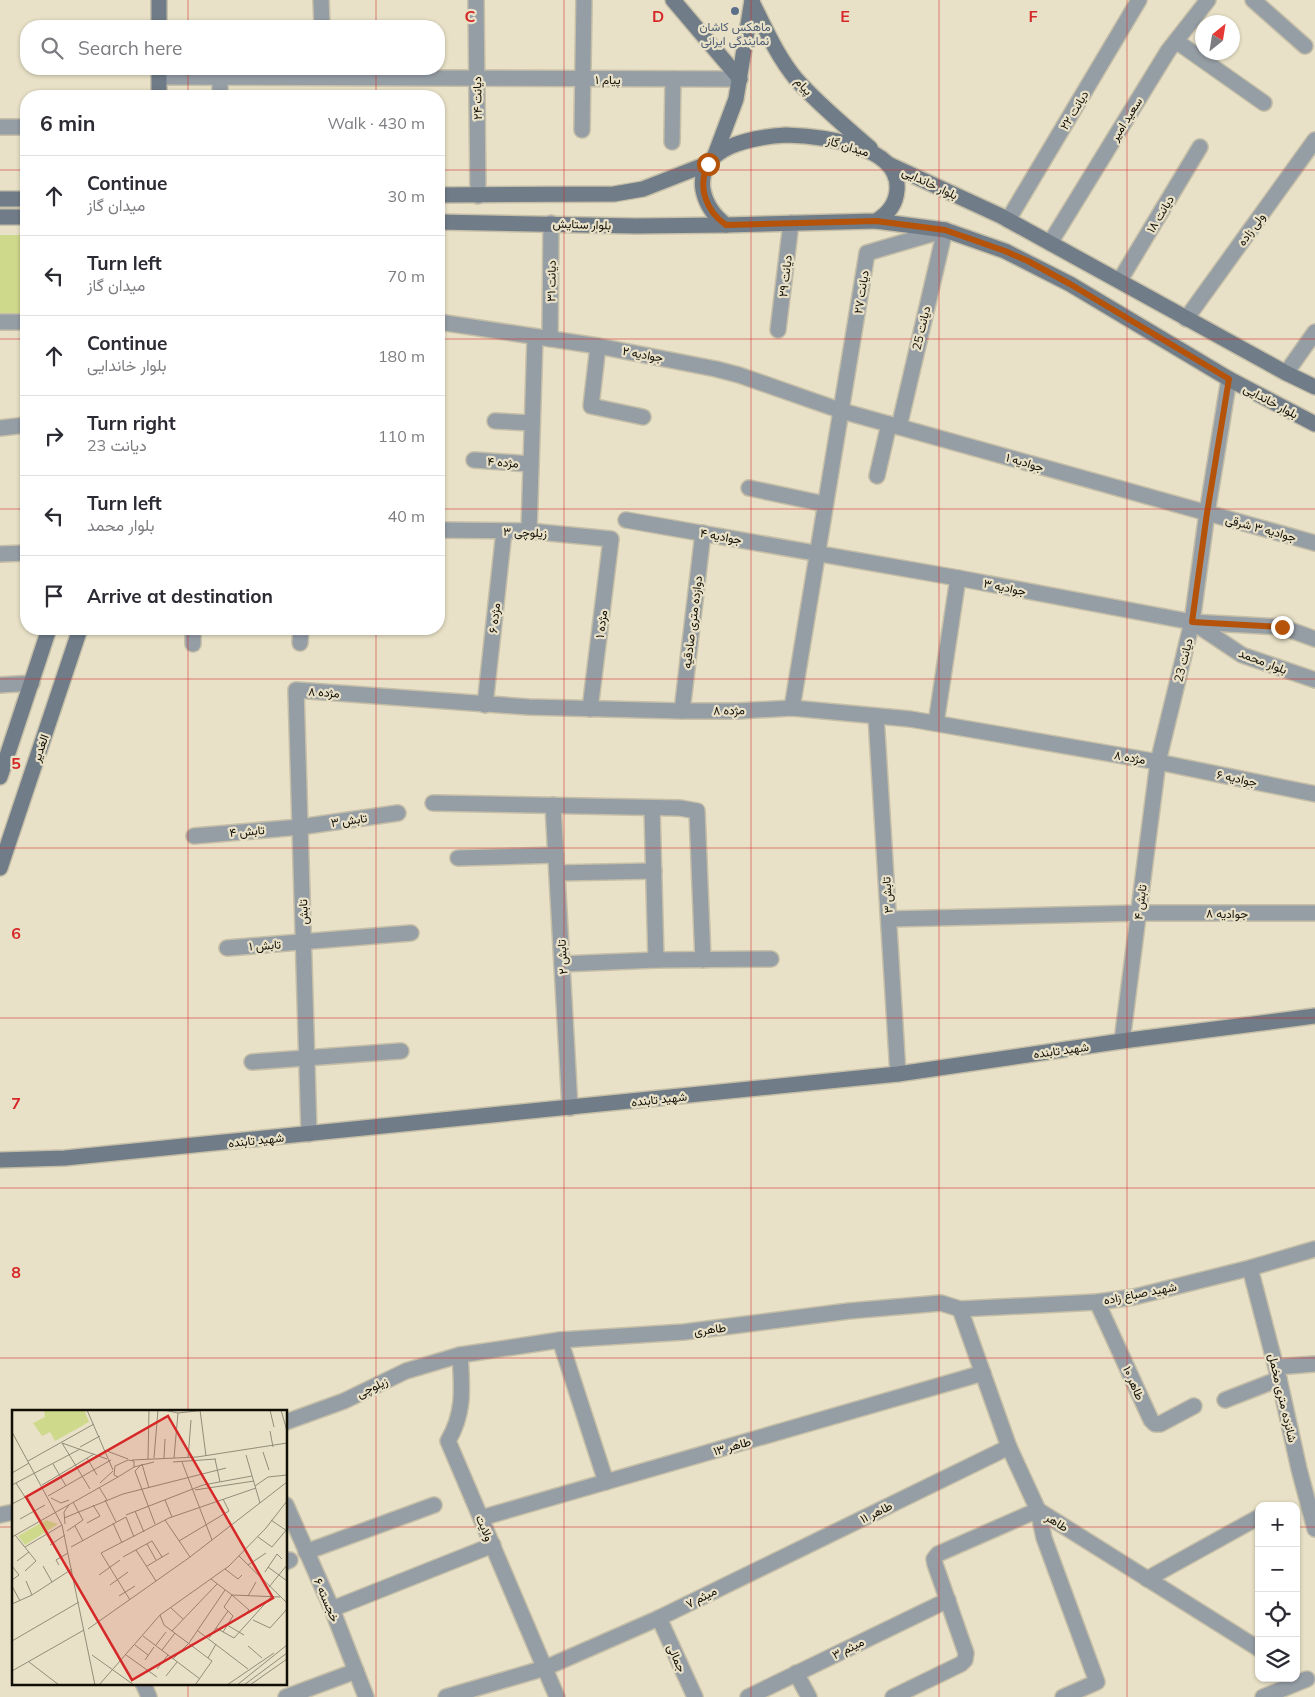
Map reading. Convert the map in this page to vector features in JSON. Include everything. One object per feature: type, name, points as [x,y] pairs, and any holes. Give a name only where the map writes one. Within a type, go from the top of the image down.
[{"type":"main road","points":[[159,0],[159,20]]},
{"type":"main road","points":[[673,0],[740,79]]},
{"type":"main road","points":[[752,1],[736,99],[712,159],[704,172],[702,184],[704,195],[712,212],[726,225],[876,221],[890,210],[896,195],[896,178],[883,160]]},
{"type":"main road","name":"پیام","points":[[752,1],[780,56],[795,78],[883,160]]},
{"type":"main road","name":"میدان گاز","points":[[712,159],[731,146],[751,139],[803,135],[840,141],[883,160]]},
{"type":"main road","points":[[445,195],[614,194],[642,189],[712,159]]},
{"type":"main road","name":"بلوار خاندایی","points":[[883,160],[1008,220],[1120,280],[1186,319],[1315,387]]},
{"type":"main road","points":[[0,199],[20,199]]},
{"type":"main road","points":[[0,217],[20,216]]},
{"type":"main road","name":"بلوار خاندایی","points":[[876,221],[945,230],[1028,261],[1229,379],[1315,424]]},
{"type":"main road","name":"بلوار ستایش","points":[[445,222],[636,226],[726,225]]},
{"type":"main road","points":[[0,777],[48,635]]},
{"type":"main road","name":"الغدیر","points":[[0,868],[78,635]]},
{"type":"main road","name":"شهید تابنده","points":[[0,1160],[65,1158],[898,1074],[1315,1016]]},
{"type":"street","points":[[321,0],[322,20]]},
{"type":"street","name":"دیانت ۲۴","points":[[476,0],[478,196]]},
{"type":"street","points":[[582,130],[584,0]]},
{"type":"street","name":"دیانت ۲۲","points":[[1008,220],[1139,0]]},
{"type":"street","name":"سعید امیر","points":[[1050,243],[1163,60],[1208,0]]},
{"type":"street","points":[[1253,0],[1305,46]]},
{"type":"street","points":[[1176,41],[1264,103]]},
{"type":"street","name":"پیام ۱","points":[[160,85],[220,77],[272,75]]},
{"type":"street","name":"پیام ۱","points":[[385,75],[477,78],[740,79]]},
{"type":"street","points":[[220,77],[220,90]]},
{"type":"street","points":[[672,142],[673,79]]},
{"type":"street","points":[[0,127],[20,127]]},
{"type":"street","name":"ولی زاده","points":[[1186,319],[1315,140]]},
{"type":"street","name":"دیانت ۱۸","points":[[1120,280],[1200,147]]},
{"type":"street","name":"دیانت ۳۱","points":[[550,339],[551,223]]},
{"type":"street","name":"دیانت ۲۹","points":[[778,330],[791,223]]},
{"type":"street","name":"دیانت ۲۷","points":[[842,411],[867,253],[945,230]]},
{"type":"street","name":"دیانت 25","points":[[877,476],[894,426],[945,230]]},
{"type":"street","points":[[0,322],[20,322]]},
{"type":"street","name":"جوادیه ۲","points":[[445,323],[598,346],[716,369],[842,411]]},
{"type":"street","points":[[1286,373],[1315,332]]},
{"type":"street","points":[[529,531],[534,337]]},
{"type":"street","points":[[598,346],[591,406],[643,417]]},
{"type":"street","name":"دیانت 23","points":[[1158,762],[1192,622],[1207,513],[1229,379]]},
{"type":"street","points":[[792,708],[816,553],[842,411]]},
{"type":"street","name":"جوادیه ۱","points":[[842,411],[1207,513]]},
{"type":"street","points":[[495,421],[532,424]]},
{"type":"street","points":[[0,428],[20,426]]},
{"type":"street","name":"مژده ۴","points":[[474,460],[531,464]]},
{"type":"street","points":[[749,488],[825,504]]},
{"type":"street","name":"جوادیه ۳ شرقی","points":[[1207,513],[1315,543]]},
{"type":"street","name":"جوادیه ۴","points":[[626,520],[816,553]]},
{"type":"street","name":"زیلوچی ۳","points":[[445,530],[529,531],[612,539]]},
{"type":"street","name":"مژده ۶","points":[[485,704],[504,531]]},
{"type":"street","name":"دوازده متری صادقیه","points":[[682,711],[703,533]]},
{"type":"street","name":"مژده ۱","points":[[590,709],[612,539]]},
{"type":"street","points":[[0,554],[20,553]]},
{"type":"street","name":"جوادیه ۳","points":[[816,553],[1192,622]]},
{"type":"street","points":[[936,723],[958,578]]},
{"type":"street","points":[[1192,622],[1282,627],[1315,639]]},
{"type":"street","name":"بلوار محمد","points":[[1192,622],[1242,655],[1315,680]]},
{"type":"street","points":[[192,644],[193,635]]},
{"type":"street","points":[[0,685],[32,683]]},
{"type":"street","name":"مژده ۸","points":[[296,690],[529,708],[682,711],[792,708],[936,723],[1158,762]]},
{"type":"street","name":"تابش","points":[[296,690],[309,1134]]},
{"type":"street","name":"تابش ۳","points":[[876,716],[898,1074]]},
{"type":"street","name":"جوادیه ۶","points":[[1158,762],[1315,794]]},
{"type":"street","name":"تابش ۴","points":[[1122,1042],[1158,762]]},
{"type":"street","points":[[433,803],[680,808],[697,811],[704,960]]},
{"type":"street","name":"تابش ۲","points":[[553,806],[570,1108]]},
{"type":"street","points":[[652,808],[656,960]]},
{"type":"street","name":"تابش ۳","points":[[300,827],[398,813]]},
{"type":"street","name":"تابش ۴","points":[[194,836],[300,827]]},
{"type":"street","points":[[458,858],[556,855]]},
{"type":"street","points":[[557,873],[654,871]]},
{"type":"street","name":"جوادیه ۸","points":[[889,919],[1139,913],[1315,913]]},
{"type":"street","points":[[304,942],[411,933]]},
{"type":"street","name":"تابش ۱","points":[[227,948],[304,942]]},
{"type":"street","points":[[562,964],[656,960],[771,959]]},
{"type":"street","points":[[252,1062],[402,1051]]},
{"type":"street","name":"شهید صباغ زاده","points":[[960,1308],[1098,1302],[1134,1296],[1315,1250]]},
{"type":"street","name":"شانزده متری مخمل","points":[[1250,1268],[1278,1373],[1299,1469],[1315,1529]]},
{"type":"street","name":"طاهر ۱۰","points":[[1098,1302],[1151,1420],[1155,1424],[1160,1424],[1194,1406]]},
{"type":"street","name":"طاهری","points":[[460,1355],[560,1340],[684,1332],[848,1311],[941,1303],[960,1308]]},
{"type":"street","name":"طاهر","points":[[960,1308],[1009,1447],[1038,1510],[1255,1646]]},
{"type":"street","points":[[560,1340],[606,1482]]},
{"type":"street","name":"زیلوچی","points":[[288,1421],[344,1401],[406,1371],[460,1355]]},
{"type":"street","name":"ولایت","points":[[460,1355],[462,1388],[460,1409],[456,1428],[448,1441],[557,1697]]},
{"type":"street","points":[[1225,1400],[1278,1373],[1315,1364]]},
{"type":"street","name":"طاهر ۱۳","points":[[481,1518],[983,1373]]},
{"type":"street","name":"طاهر ۱۱","points":[[743,1576],[1009,1447]]},
{"type":"street","points":[[306,1552],[434,1505]]},
{"type":"street","name":"خجسته ۶","points":[[288,1510],[332,1610],[366,1697]]},
{"type":"street","points":[[893,1697],[966,1660],[966,1653],[934,1564],[934,1559],[938,1554],[1038,1510],[1044,1538],[1097,1682],[1063,1697]]},
{"type":"street","points":[[1147,1579],[1255,1519]]},
{"type":"street","points":[[332,1610],[493,1546]]},
{"type":"street","name":"میثم ۷","points":[[659,1618],[743,1576]]},
{"type":"street","name":"میثم ۳","points":[[748,1697],[948,1600]]},
{"type":"street","points":[[446,1697],[546,1668],[659,1618]]},
{"type":"street","name":"جمالی","points":[[659,1618],[695,1697]]},
{"type":"street","points":[[286,1697],[356,1671]]},
{"type":"street","points":[[796,1673],[809,1697]]},
{"type":"street","points":[[1263,1697],[1306,1678]]},
{"type":"street","points":[[143,1684],[149,1697]]},
{"type":"green space","points":[[0,235],[20,235],[20,317],[0,318]]},
{"type":"place","name":"ماهکس کاشان نمایندگی ایرانی","points":[[735,11]]},
{"type":"route","points":[[708,164],[704,172],[702,184],[704,195],[712,212],[718,220],[726,225],[876,221],[945,230],[1028,261],[1229,379],[1207,513],[1192,622],[1282,627]]}]
